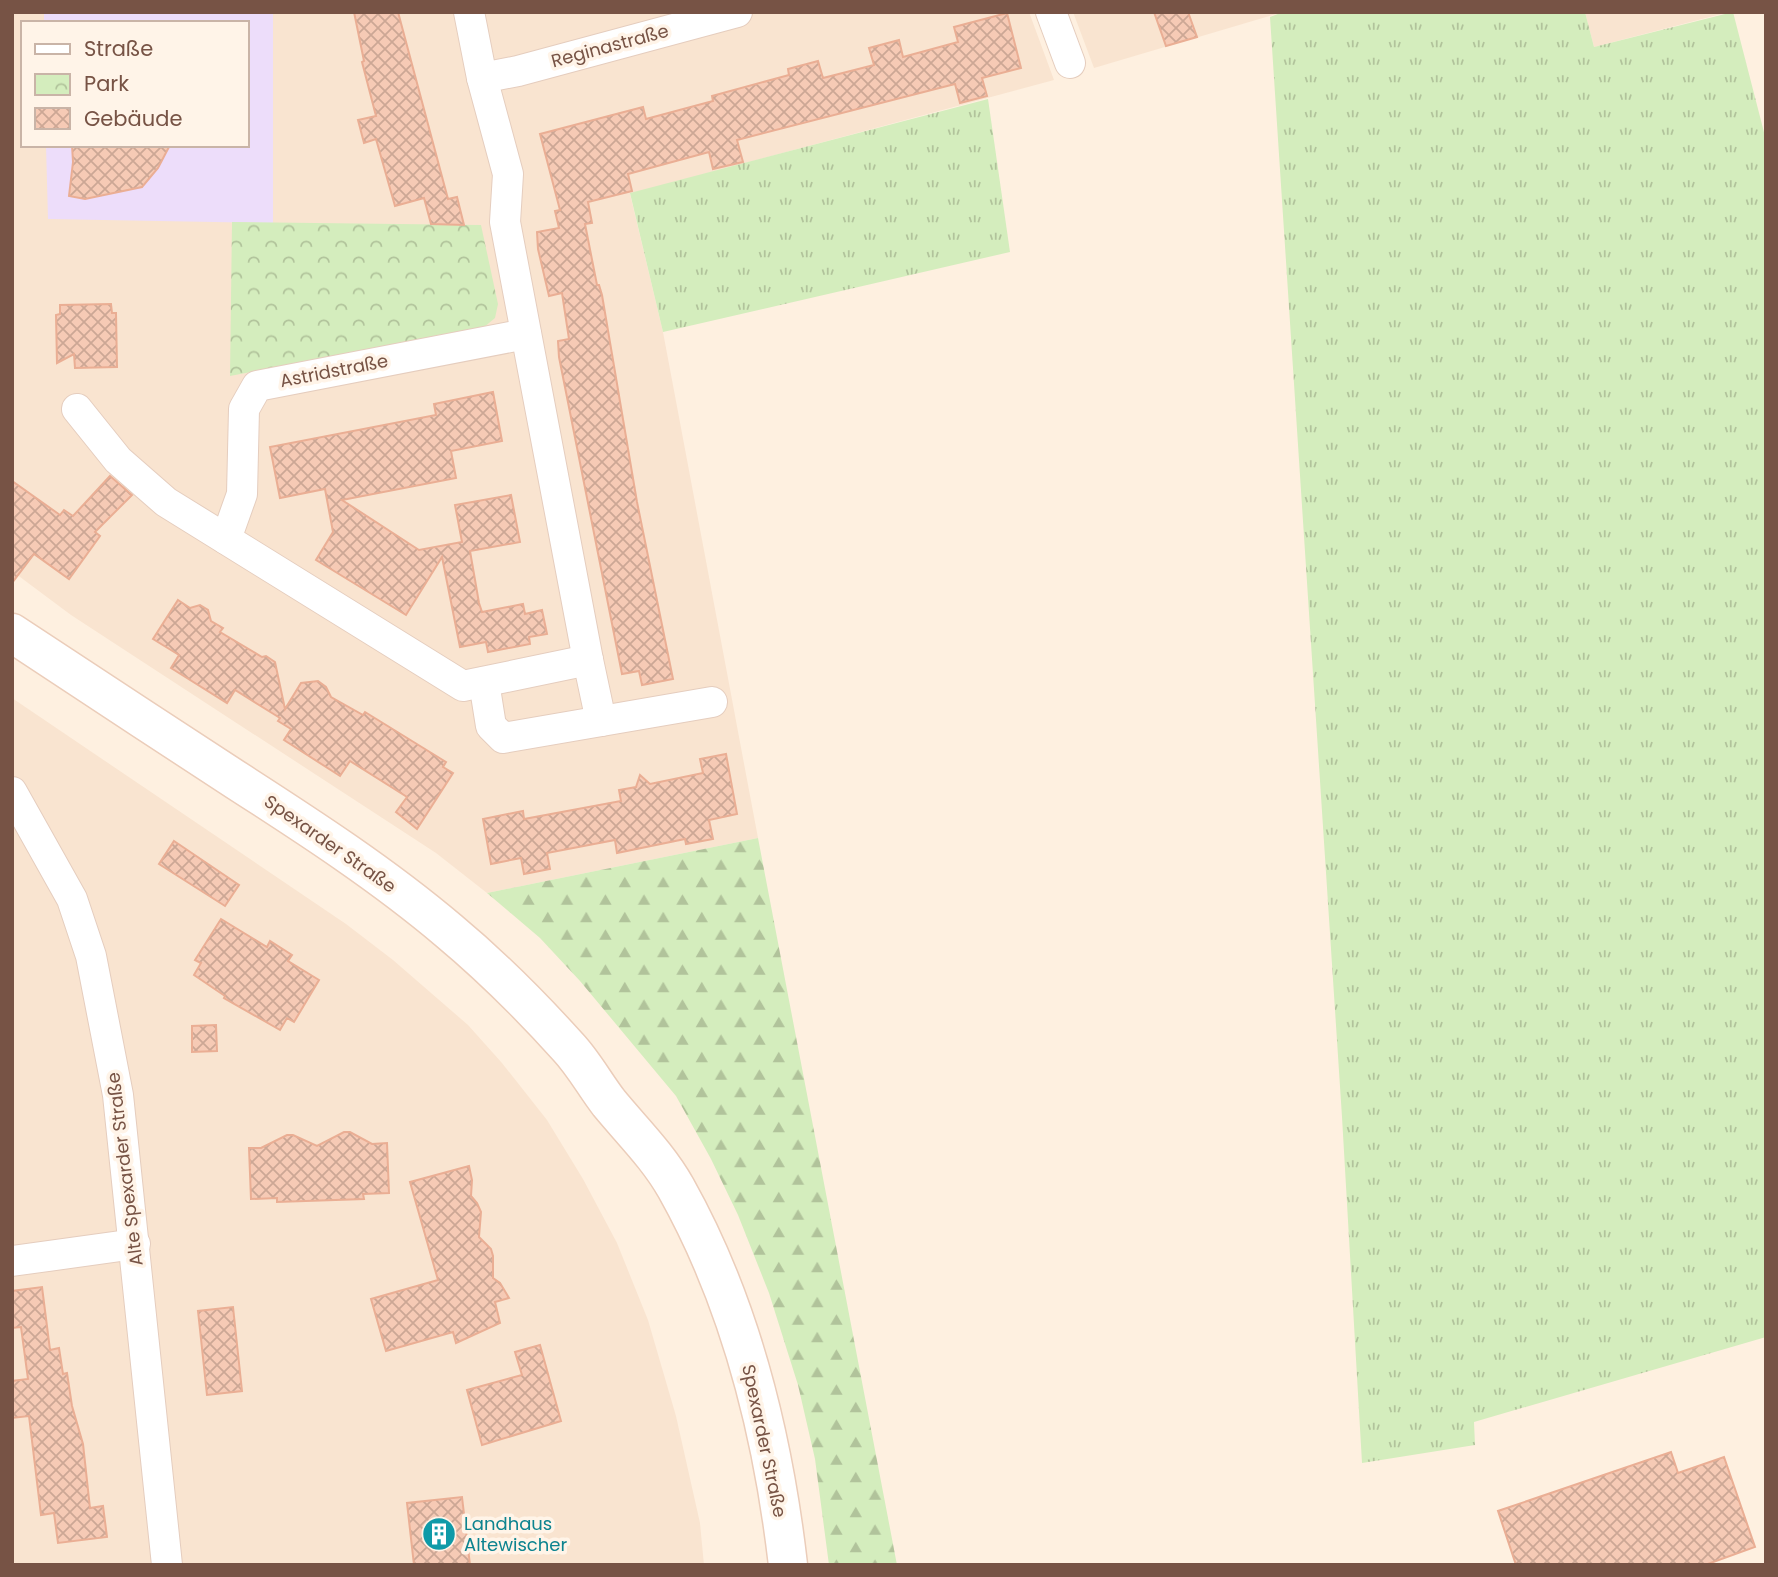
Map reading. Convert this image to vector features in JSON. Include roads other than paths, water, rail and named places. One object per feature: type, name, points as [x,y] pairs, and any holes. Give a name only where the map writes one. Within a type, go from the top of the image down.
[{"type":"main road","name":"Spexarder Straße","points":[[12,634],[377,874],[449,930],[487,964],[570,1049],[675,1186],[730,1306],[758,1398],[788,1565]]},
{"type":"main road","name":"Spexarder Straße","points":[[608,1102],[707,1316],[733,1397],[749,1472],[761,1565]]},
{"type":"street","points":[[468,12],[482,78],[508,174],[505,222],[601,721]]},
{"type":"street","name":"Reginastraße","points":[[482,78],[518,71],[737,12]]},
{"type":"street","points":[[1051,12],[1070,63]]},
{"type":"street","name":"Astridstraße","points":[[226,539],[242,494],[244,409],[257,386],[526,334]]},
{"type":"street","points":[[77,409],[118,460],[166,502],[463,686],[588,660]]},
{"type":"street","points":[[484,682],[491,726],[503,738],[712,702]]},
{"type":"street","name":"Alte Spexarder Straße","points":[[12,792],[72,899],[92,956],[118,1095],[167,1565]]},
{"type":"street","points":[[12,1261],[135,1244]]},
{"type":"place","name":"Landhaus Altewischer","points":[[439,1534]]}]
